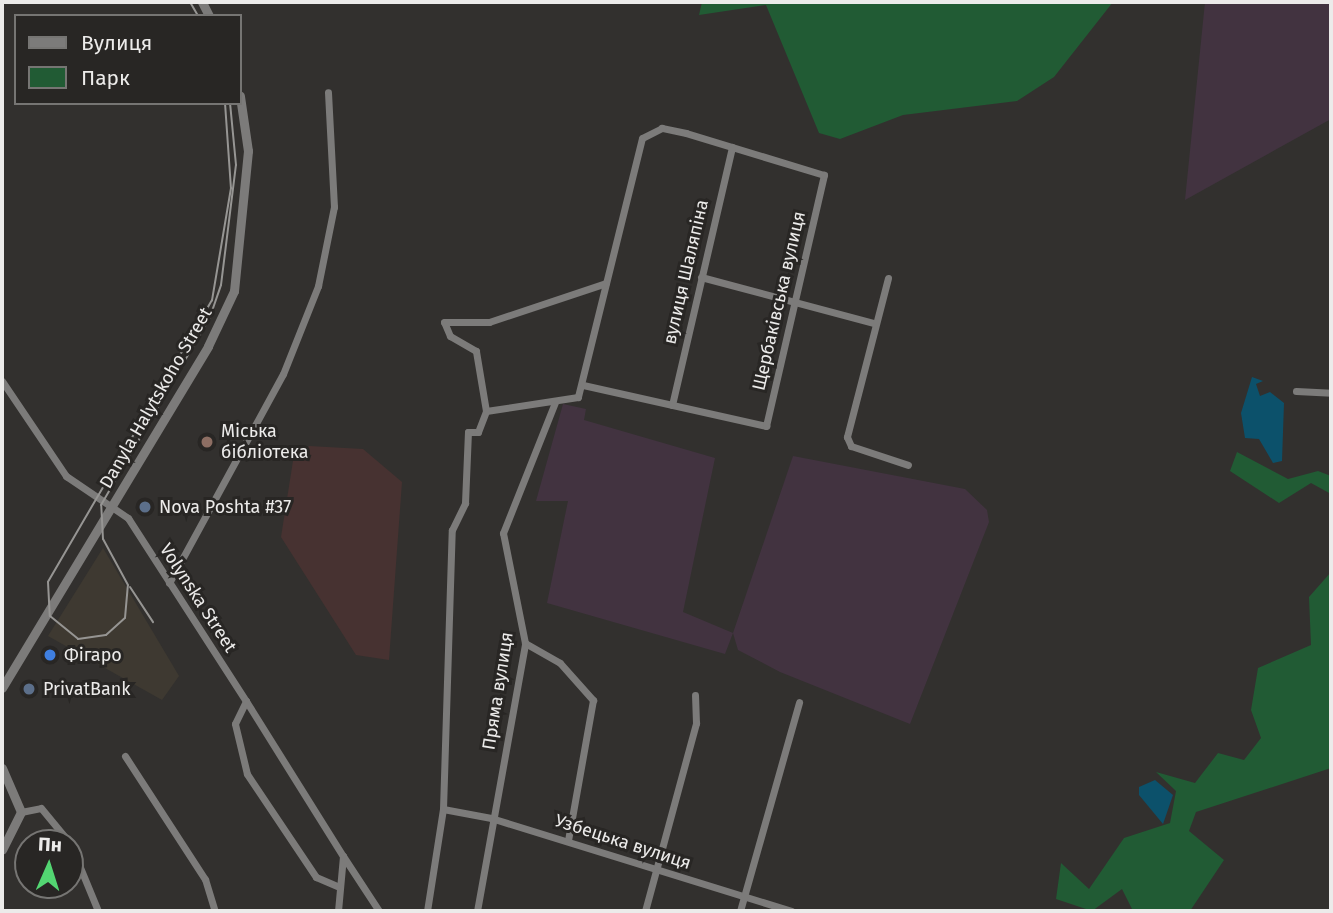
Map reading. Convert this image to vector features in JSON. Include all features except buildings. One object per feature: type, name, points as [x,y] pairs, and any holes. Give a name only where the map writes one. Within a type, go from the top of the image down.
[{"type":"street","points":[[169,583],[283,374],[318,286],[334,207],[328,92]]},
{"type":"street","name":"Danyla Halytskoho Street","points":[[2,688],[234,291],[248,151],[241,105]]},
{"type":"street","points":[[486,411],[578,397],[642,138],[662,128],[733,147]]},
{"type":"street","name":"Щербаківська вулиця","points":[[671,405],[759,429],[766,426],[824,175],[733,147]]},
{"type":"street","name":"вулиця Шаляпіна","points":[[671,405],[733,147]]},
{"type":"street","points":[[701,277],[874,323]]},
{"type":"street","points":[[888,278],[848,429],[851,446],[908,465]]},
{"type":"street","points":[[428,911],[443,809],[452,530],[465,503],[468,432],[478,432],[486,411],[476,351],[450,336],[444,322],[489,322],[606,283]]},
{"type":"street","name":"Volynska Street","points":[[2,381],[66,476],[128,518],[379,911]]},
{"type":"street","points":[[583,385],[671,405]]},
{"type":"street","points":[[1296,391],[1331,393]]},
{"type":"street","name":"Пряма вулиця","points":[[477,911],[491,818],[525,643],[503,533],[555,402]]},
{"type":"street","points":[[525,643],[560,663],[593,700],[568,840]]},
{"type":"street","points":[[645,911],[695,723],[695,695]]},
{"type":"street","points":[[246,701],[235,724],[247,774],[316,877],[340,887]]},
{"type":"street","points":[[740,911],[799,702]]},
{"type":"street","points":[[125,756],[205,879],[215,911]]},
{"type":"street","points":[[2,768],[21,812],[2,850]]},
{"type":"street","points":[[21,812],[41,808],[58,829]]},
{"type":"street","name":"Узбецька вулиця","points":[[443,809],[491,818],[568,840],[655,870],[743,894],[792,911]]},
{"type":"street","points":[[338,911],[343,856]]},
{"type":"street","points":[[84,877],[98,911]]},
{"type":"shaded area","points":[[1205,2],[1331,2],[1331,119],[1185,200]]},
{"type":"shaded area","points":[[563,404],[586,409],[584,420],[715,458],[683,612],[733,633],[725,654],[547,603],[568,501],[536,501]]},
{"type":"shaded area","points":[[309,446],[363,449],[402,482],[389,660],[356,655],[281,537],[293,461]]},
{"type":"shaded area","points":[[793,456],[965,489],[987,510],[989,522],[910,724],[780,672],[738,650],[733,633]]},
{"type":"shaded area","points":[[103,548],[179,676],[162,700],[48,636]]},
{"type":"green space","points":[[702,2],[1113,2],[1054,77],[1017,101],[903,115],[840,139],[819,133],[766,5],[699,15]]},
{"type":"green space","points":[[1237,452],[1288,479],[1318,471],[1331,476],[1331,494],[1311,483],[1279,503],[1230,471]]},
{"type":"green space","points":[[1331,572],[1331,768],[1196,812],[1189,831],[1224,860],[1190,911],[1133,911],[1122,889],[1092,911],[1056,899],[1061,863],[1089,889],[1124,838],[1170,823],[1176,791],[1156,772],[1195,783],[1218,753],[1244,760],[1261,738],[1251,710],[1258,668],[1311,645],[1309,597]]},
{"type":"water","points":[[1252,377],[1263,381],[1256,384],[1260,396],[1270,392],[1284,403],[1282,461],[1273,463],[1259,439],[1245,438],[1241,413]]},
{"type":"water","points":[[1155,780],[1173,795],[1163,824],[1139,795],[1139,787]]},
{"type":"tram line","points":[[190,2],[197,14]]},
{"type":"tram line","points":[[225,105],[231,188],[212,300],[48,582],[50,616],[78,639],[106,635],[125,618],[128,585],[103,539],[101,505],[210,317],[221,285],[236,165],[230,105]]},
{"type":"tram line","points":[[130,587],[153,622]]},
{"type":"place","name":"Міська бібліотека","points":[[207,442]]},
{"type":"place","name":"Nova Poshta #37","points":[[145,507]]},
{"type":"place","name":"Фігаро","points":[[50,655]]},
{"type":"place","name":"PrivatBank","points":[[29,689]]}]
